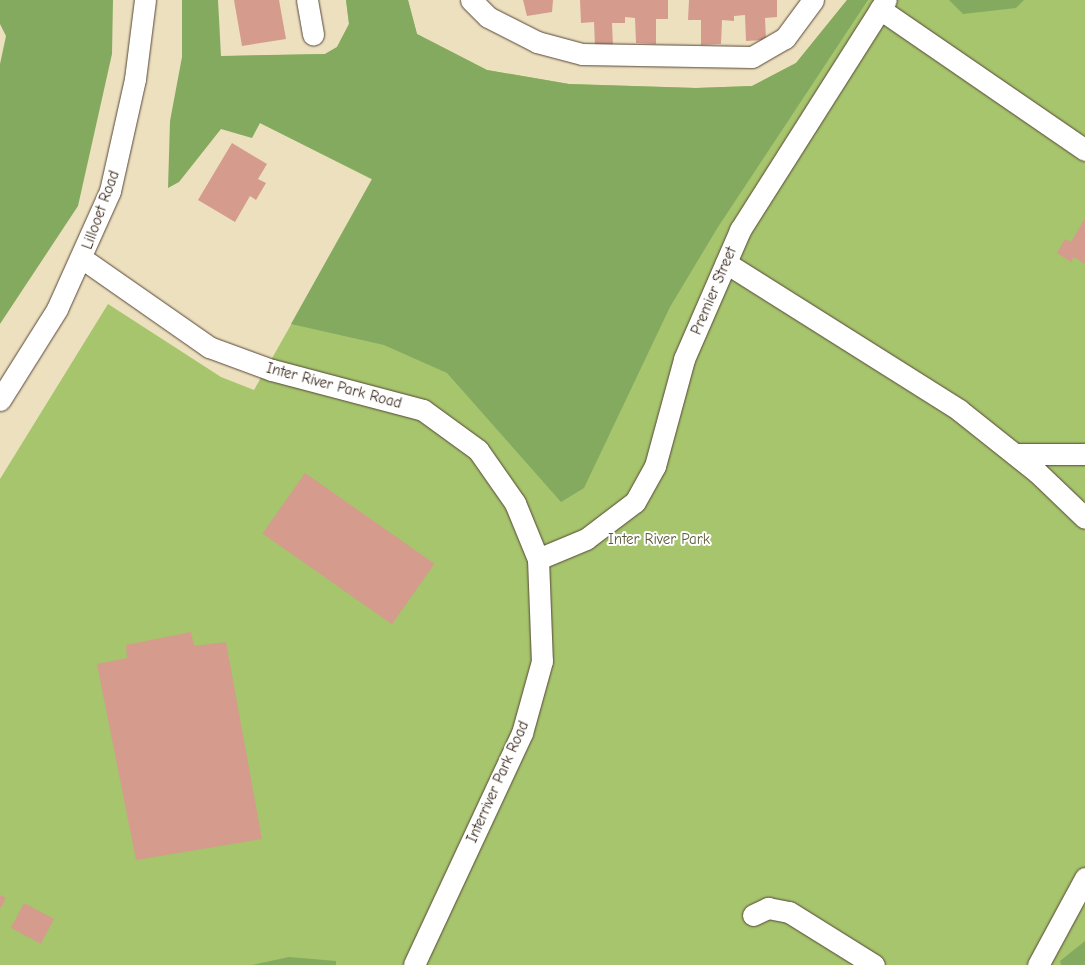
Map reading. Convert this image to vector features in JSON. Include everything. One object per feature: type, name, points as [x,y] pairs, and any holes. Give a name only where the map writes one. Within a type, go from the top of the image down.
[{"type":"street","name":"Lillooet Road","points":[[0,400],[83,259],[116,171],[145,0]]},
{"type":"street","points":[[307,0],[313,34]]},
{"type":"street","points":[[471,0],[488,17],[537,42],[582,54],[752,57],[785,38],[813,0]]},
{"type":"street","points":[[883,4],[1085,150]]},
{"type":"street","name":"Premier Street","points":[[538,559],[586,539],[635,502],[655,466],[684,359],[740,230],[883,4]]},
{"type":"street","name":"Inter River Park Road","points":[[83,259],[209,347],[272,370],[423,410],[478,450],[515,503],[538,559]]},
{"type":"street","points":[[726,263],[959,410],[1015,454],[1085,518]]},
{"type":"street","points":[[1015,454],[1082,452]]},
{"type":"street","name":"Interriver Park Road","points":[[414,965],[522,733],[542,661],[538,559]]},
{"type":"street","points":[[1038,965],[1085,878]]},
{"type":"street","points":[[753,915],[768,908],[788,912],[874,965]]},
{"type":"green space","points":[[0,0],[113,0],[112,54],[78,206],[0,324],[0,64],[6,36],[0,24]]},
{"type":"green space","points":[[182,0],[218,0],[221,56],[325,54],[337,47],[349,24],[346,0],[408,0],[417,34],[487,70],[569,84],[696,88],[752,86],[796,63],[847,0],[868,0],[718,227],[670,307],[584,488],[561,502],[447,373],[384,345],[291,324],[372,179],[260,123],[252,138],[221,129],[179,182],[168,188],[170,121],[182,57]]},
{"type":"green space","name":"Inter River Park","points":[[346,0],[408,0],[417,34],[487,70],[569,84],[696,88],[752,86],[796,63],[847,0],[1085,0],[1085,965],[0,965],[0,479],[108,304],[221,377],[254,390],[373,180],[260,123],[182,57],[325,54],[337,47],[349,24]]},
{"type":"green space","points":[[949,0],[1024,0],[1016,8],[963,14]]},
{"type":"green space","points":[[1085,941],[1085,965],[1061,965],[1060,961]]},
{"type":"green space","points":[[289,957],[336,961],[336,965],[252,965]]},
{"type":"building","points":[[234,0],[279,0],[286,39],[242,46]]},
{"type":"building","points":[[523,0],[553,0],[552,12],[527,16]]},
{"type":"building","points":[[580,0],[668,0],[668,19],[656,19],[656,44],[636,43],[635,18],[625,17],[625,23],[612,23],[613,47],[595,47],[594,22],[581,23]]},
{"type":"building","points":[[689,0],[777,0],[777,17],[765,18],[766,40],[746,41],[745,15],[734,16],[734,21],[722,20],[721,44],[701,45],[701,20],[688,20]]},
{"type":"building","points":[[232,143],[267,164],[258,179],[266,183],[256,200],[250,196],[235,222],[198,200]]},
{"type":"building","points":[[1085,218],[1085,264],[1074,257],[1071,262],[1057,253],[1065,239],[1071,242]]},
{"type":"building","points":[[305,473],[434,564],[392,624],[263,534]]},
{"type":"building","points":[[191,632],[194,646],[226,642],[262,839],[136,860],[97,664],[127,658],[126,645]]},
{"type":"building","points":[[0,895],[6,898],[0,909]]},
{"type":"building","points":[[24,903],[54,919],[41,944],[11,928]]}]
